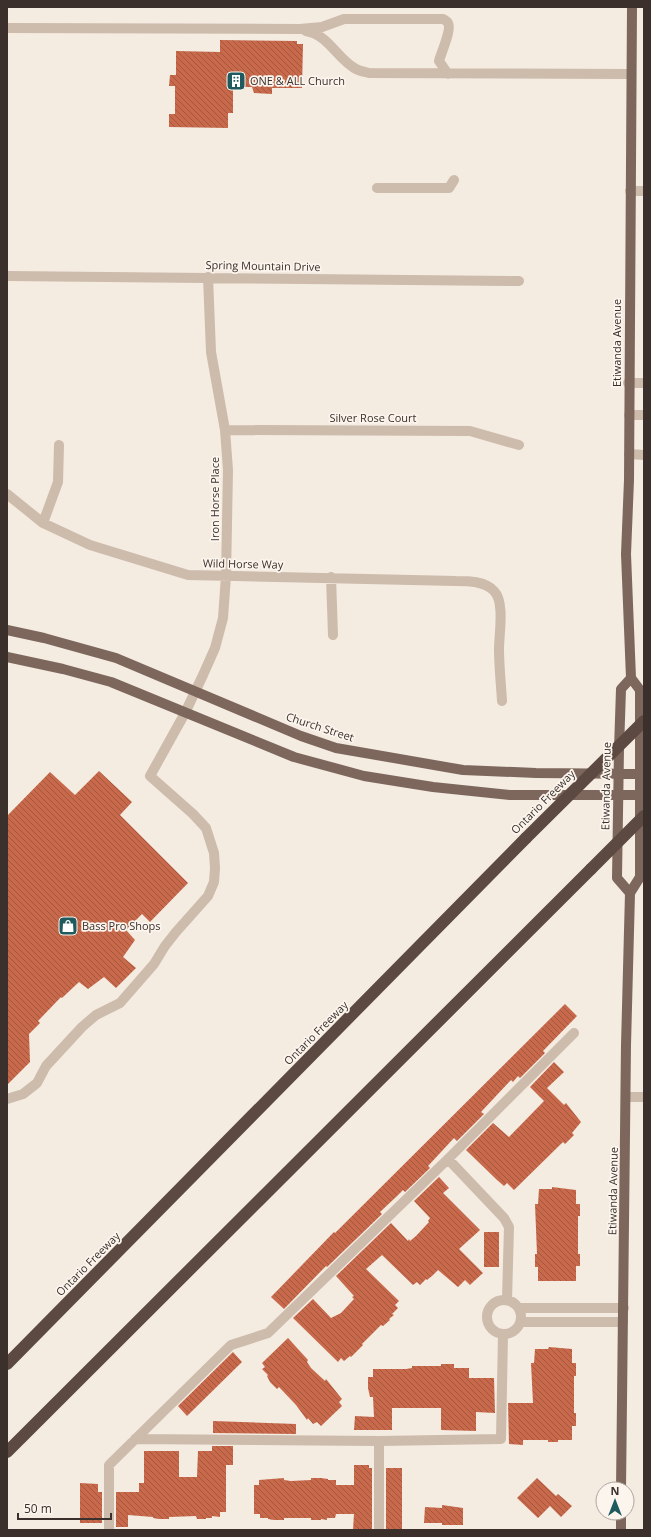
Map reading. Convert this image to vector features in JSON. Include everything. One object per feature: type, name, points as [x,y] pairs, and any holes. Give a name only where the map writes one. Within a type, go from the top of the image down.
[{"type":"highway","name":"Ontario Freeway","points":[[7,1364],[644,720]]},
{"type":"highway","points":[[7,1452],[644,816]]},
{"type":"main road","name":"Etiwanda Avenue","points":[[621,1481],[630,893],[640,877],[642,795],[640,690],[631,678],[626,554],[629,454],[628,383],[632,7]]},
{"type":"main road","name":"Church Street","points":[[7,630],[44,638],[116,658],[301,736],[336,748],[463,770],[536,773],[642,774]]},
{"type":"main road","points":[[7,657],[63,669],[111,682],[294,757],[364,776],[433,787],[510,795],[642,795]]},
{"type":"main road","name":"Etiwanda Avenue","points":[[630,893],[617,878],[618,773],[621,689],[631,678]]},
{"type":"street","points":[[7,28],[300,29],[322,26],[344,19],[443,19],[448,24],[449,29],[439,61],[448,74]]},
{"type":"street","points":[[300,29],[313,32],[329,43],[356,69],[369,73],[631,74]]},
{"type":"street","points":[[377,188],[449,188],[454,180]]},
{"type":"street","points":[[630,191],[644,192]]},
{"type":"street","name":"Spring Mountain Drive","points":[[7,276],[519,281]]},
{"type":"street","name":"Iron Horse Place","points":[[7,1099],[23,1094],[37,1083],[46,1066],[82,1026],[96,1015],[120,1002],[154,964],[172,937],[208,896],[214,882],[214,853],[206,828],[193,814],[150,776],[185,713],[216,648],[223,618],[226,576],[228,470],[225,430],[211,352],[208,278]]},
{"type":"street","points":[[628,383],[644,383]]},
{"type":"street","points":[[629,415],[644,415]]},
{"type":"street","name":"Silver Rose Court","points":[[225,430],[470,431],[519,445]]},
{"type":"street","points":[[44,523],[58,482],[60,445]]},
{"type":"street","points":[[629,454],[644,455]]},
{"type":"street","name":"Wild Horse Way","points":[[7,494],[44,523],[90,545],[188,575],[331,577],[476,582],[487,586],[495,591],[499,603],[499,649],[502,701]]},
{"type":"street","points":[[331,577],[333,635]]},
{"type":"street","points":[[109,1530],[109,1466],[231,1345],[268,1333],[448,1159],[574,1033]]},
{"type":"street","points":[[626,1096],[644,1097]]},
{"type":"street","points":[[448,1159],[504,1218],[509,1226],[507,1300]]},
{"type":"street","points":[[502,1300],[507,1300],[511,1301],[519,1308],[521,1322],[514,1331],[503,1334],[494,1330],[488,1322],[487,1317],[493,1304],[502,1300]]},
{"type":"street","points":[[519,1308],[624,1308]]},
{"type":"street","points":[[521,1322],[623,1322]]},
{"type":"street","points":[[135,1439],[379,1442],[501,1439],[503,1334]]},
{"type":"street","points":[[379,1442],[379,1530]]},
{"type":"building","name":"ONE & ALL Church","points":[[220,40],[297,41],[297,44],[303,44],[302,88],[272,88],[272,94],[254,93],[252,87],[233,87],[233,113],[228,113],[228,128],[169,127],[169,114],[175,114],[175,86],[169,86],[170,75],[176,75],[176,51],[220,52]]},
{"type":"building","name":"Bass Pro Shops","points":[[99,771],[132,802],[120,815],[188,883],[150,922],[142,914],[126,930],[135,940],[123,957],[136,968],[116,988],[104,977],[88,989],[79,982],[62,998],[61,997],[38,1021],[40,1023],[29,1034],[30,1062],[7,1085],[7,816],[50,772],[75,795]]},
{"type":"building","points":[[565,1004],[577,1016],[543,1051],[545,1053],[520,1078],[518,1076],[513,1082],[511,1080],[481,1112],[484,1114],[457,1141],[454,1138],[428,1166],[430,1168],[405,1192],[403,1190],[380,1212],[382,1214],[327,1267],[326,1266],[284,1309],[271,1297],[334,1232],[335,1233]]},
{"type":"building","points":[[554,1062],[564,1072],[547,1088],[564,1105],[566,1103],[581,1122],[572,1133],[574,1135],[565,1144],[563,1142],[514,1190],[507,1183],[504,1186],[466,1150],[493,1123],[509,1137],[544,1101],[530,1087]]},
{"type":"building","points":[[439,1177],[449,1188],[443,1193],[480,1230],[459,1249],[483,1273],[470,1285],[465,1280],[458,1287],[438,1270],[420,1285],[417,1282],[413,1285],[382,1255],[366,1269],[399,1301],[395,1305],[398,1308],[392,1314],[394,1315],[389,1319],[390,1320],[383,1326],[381,1325],[351,1357],[350,1356],[344,1361],[341,1358],[338,1362],[293,1318],[313,1299],[331,1318],[341,1313],[354,1299],[352,1297],[354,1296],[336,1276],[391,1223],[408,1241],[416,1236],[429,1222],[428,1221],[430,1218],[414,1201]]},
{"type":"building","points":[[552,1187],[576,1190],[576,1204],[580,1204],[580,1216],[578,1216],[578,1254],[580,1254],[580,1266],[576,1266],[576,1281],[538,1281],[538,1267],[535,1267],[535,1254],[537,1254],[535,1204],[538,1204],[539,1189],[552,1189]]},
{"type":"building","points":[[484,1232],[499,1232],[499,1267],[484,1267]]},
{"type":"building","points":[[288,1338],[308,1360],[307,1362],[311,1368],[325,1381],[326,1379],[342,1399],[339,1402],[342,1406],[321,1426],[317,1422],[313,1424],[308,1418],[307,1420],[296,1405],[279,1387],[277,1389],[270,1382],[267,1376],[268,1375],[262,1369],[265,1367],[262,1363]]},
{"type":"building","points":[[549,1347],[572,1349],[572,1363],[576,1363],[576,1376],[574,1376],[574,1413],[576,1413],[576,1426],[572,1426],[572,1440],[548,1442],[548,1440],[523,1440],[523,1445],[509,1444],[508,1403],[533,1403],[531,1363],[534,1363],[535,1349],[548,1349]]},
{"type":"building","points":[[233,1352],[242,1362],[187,1416],[178,1406]]},
{"type":"building","points":[[441,1364],[454,1364],[454,1368],[469,1368],[469,1378],[494,1378],[495,1413],[476,1412],[476,1431],[441,1430],[441,1408],[392,1408],[392,1430],[354,1430],[355,1416],[374,1417],[373,1397],[370,1397],[368,1388],[368,1377],[373,1377],[373,1369],[406,1369],[412,1368],[412,1366],[441,1366]]},
{"type":"building","points":[[213,1421],[296,1424],[296,1434],[213,1433]]},
{"type":"building","points":[[212,1446],[233,1446],[233,1465],[226,1465],[226,1512],[220,1512],[220,1517],[212,1516],[212,1518],[206,1519],[197,1519],[196,1516],[159,1519],[153,1517],[128,1515],[128,1527],[116,1527],[116,1492],[139,1492],[139,1483],[144,1483],[144,1451],[179,1451],[179,1477],[197,1477],[198,1451],[212,1451]]},
{"type":"building","points":[[354,1465],[369,1465],[369,1468],[372,1468],[372,1530],[353,1530],[354,1514],[336,1514],[335,1518],[327,1518],[327,1520],[311,1520],[311,1518],[284,1518],[284,1520],[274,1520],[260,1518],[260,1514],[254,1514],[254,1485],[259,1485],[259,1480],[284,1478],[284,1480],[291,1481],[321,1478],[336,1480],[336,1485],[354,1485]]},
{"type":"building","points":[[386,1468],[402,1468],[402,1530],[386,1530]]},
{"type":"building","points":[[537,1478],[556,1496],[558,1494],[572,1506],[561,1517],[550,1506],[538,1518],[517,1498]]},
{"type":"building","points":[[80,1483],[98,1484],[98,1492],[102,1492],[102,1523],[80,1523]]},
{"type":"building","points":[[442,1505],[463,1508],[463,1525],[424,1523],[425,1507],[442,1508]]},
{"type":"place","name":"ONE & ALL Church","points":[[236,81]]},
{"type":"place","name":"Bass Pro Shops","points":[[68,926]]}]
